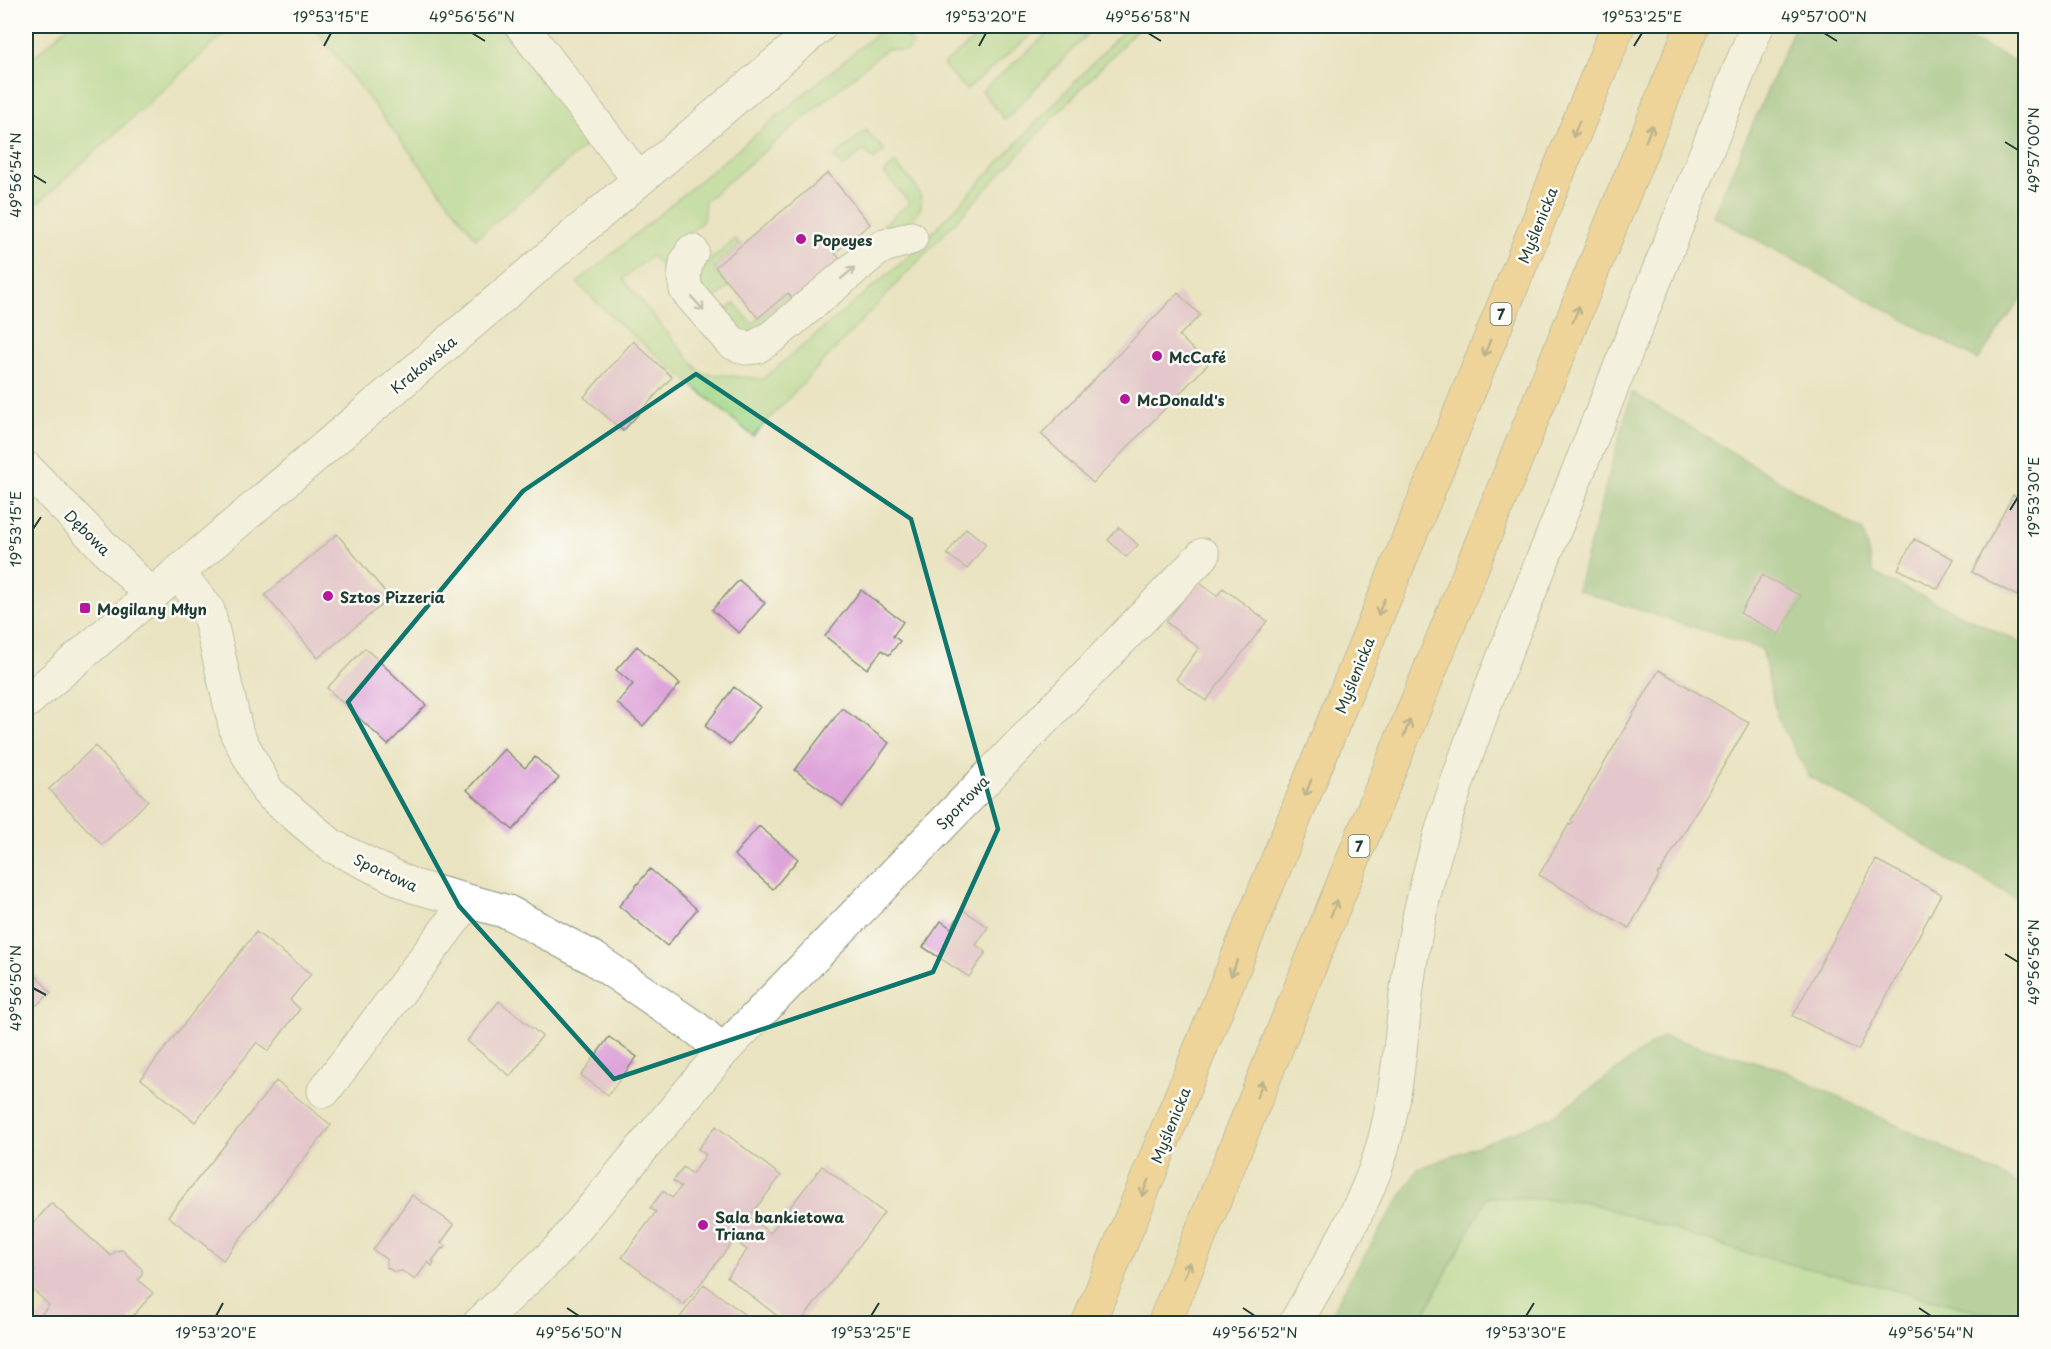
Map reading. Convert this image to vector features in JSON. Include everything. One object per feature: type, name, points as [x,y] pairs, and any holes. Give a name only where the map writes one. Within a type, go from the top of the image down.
[{"type":"highway","points":[[1593,26],[1598,75]]},
{"type":"highway","name":"Myślenicka","points":[[1088,1323],[1618,26]]},
{"type":"highway","name":"7","points":[[1164,1323],[1692,26]]},
{"type":"street","points":[[522,26],[639,180]]},
{"type":"street","name":"Krakowska","points":[[26,702],[820,26]]},
{"type":"street","points":[[1295,1323],[1351,1223],[1376,1169],[1390,1116],[1412,957],[1433,862],[1457,779],[1492,685],[1757,26]]},
{"type":"street","points":[[692,251],[686,263],[684,276],[686,290],[731,342],[745,348],[756,347],[772,337],[875,251],[911,238]]},
{"type":"street","name":"Dębowa","points":[[26,468],[151,595]]},
{"type":"street","name":"Sportowa","points":[[479,1323],[558,1250],[723,1051],[1203,555]]},
{"type":"street","name":"Sportowa","points":[[177,573],[208,610],[237,734],[268,792],[332,846],[413,886],[508,912],[593,958],[697,1029],[723,1051]]},
{"type":"street","points":[[324,1091],[468,902]]},
{"type":"highlighted area","points":[[696,374],[911,519],[998,829],[933,972],[614,1079],[459,906],[348,702],[523,491]]},
{"type":"green space","points":[[68,26],[233,26],[26,214],[26,64]]},
{"type":"green space","points":[[313,26],[500,26],[590,142],[476,238]]},
{"type":"green space","points":[[886,26],[900,26],[898,27],[913,45],[906,51],[886,49],[705,201],[703,221],[672,249],[663,268],[651,256],[623,279],[701,373],[763,379],[913,253],[1128,26],[1140,26],[753,436],[618,323],[577,283]]},
{"type":"green space","points":[[910,26],[936,26],[921,38]]},
{"type":"green space","points":[[990,26],[1036,26],[1039,28],[966,90],[943,65]]},
{"type":"green space","points":[[1795,26],[1943,26],[2025,66],[2025,293],[1978,360],[1713,216]]},
{"type":"green space","points":[[1052,30],[1087,34],[1004,119],[982,91]]},
{"type":"green space","points":[[866,130],[885,151],[874,160],[864,150],[843,168],[834,157]]},
{"type":"green space","points":[[895,163],[914,185],[921,198],[919,211],[902,229],[882,226],[910,203],[884,173]]},
{"type":"green space","points":[[735,239],[741,244],[714,268],[729,287],[710,303],[698,284],[701,269]]},
{"type":"green space","points":[[787,295],[795,305],[745,334],[720,316],[735,303],[752,324]]},
{"type":"green space","points":[[1632,392],[1863,531],[1873,573],[2025,645],[2025,904],[1809,776],[1777,717],[1762,649],[1577,590]]},
{"type":"green space","points":[[1663,1036],[1778,1068],[2025,1187],[2025,1316],[1986,1313],[1743,1252],[1584,1201],[1487,1197],[1419,1323],[1327,1323],[1348,1282],[1418,1169],[1552,1117]]},
{"type":"green space","points":[[1487,1197],[1584,1201],[1743,1252],[1986,1313],[2026,1316],[2025,1324],[1419,1324]]},
{"type":"building","name":"Popeyes","points":[[828,173],[870,224],[835,253],[844,264],[797,304],[788,293],[758,318],[715,267]]},
{"type":"building","name":"McDonald's","points":[[1178,293],[1200,315],[1179,336],[1208,364],[1093,483],[1041,434]]},
{"type":"building","points":[[633,341],[672,377],[623,431],[584,397]]},
{"type":"building","points":[[2013,495],[2026,502],[2026,580],[2017,596],[1972,572]]},
{"type":"building","points":[[1119,527],[1138,545],[1126,557],[1108,540]]},
{"type":"building","points":[[966,528],[986,544],[967,569],[947,554]]},
{"type":"building","name":"Sztos Pizzeria","points":[[337,534],[390,598],[318,658],[265,595]]},
{"type":"building","points":[[1914,539],[1954,559],[1938,589],[1898,569]]},
{"type":"building","points":[[1762,575],[1801,596],[1779,634],[1740,613]]},
{"type":"building","points":[[739,580],[765,603],[739,633],[712,610]]},
{"type":"building","points":[[1197,581],[1217,596],[1223,588],[1267,621],[1206,701],[1176,679],[1199,648],[1166,622]]},
{"type":"building","points":[[861,590],[903,622],[893,636],[900,641],[889,655],[882,650],[867,669],[825,636]]},
{"type":"building","points":[[637,646],[680,684],[643,726],[617,703],[633,684],[616,670]]},
{"type":"building","points":[[365,648],[426,705],[388,745],[327,688]]},
{"type":"building","points":[[1659,670],[1749,723],[1660,873],[1658,872],[1659,876],[1629,928],[1539,875],[1569,824],[1573,822],[1571,820]]},
{"type":"building","points":[[734,687],[760,707],[730,745],[705,726]]},
{"type":"building","points":[[842,708],[889,743],[843,806],[795,770]]},
{"type":"building","points":[[95,746],[148,801],[102,845],[49,789]]},
{"type":"building","points":[[504,749],[525,768],[535,757],[559,778],[513,830],[467,790]]},
{"type":"building","points":[[759,826],[798,859],[773,889],[734,855]]},
{"type":"building","points":[[1876,860],[1941,894],[1858,1050],[1793,1016]]},
{"type":"building","points":[[650,869],[697,909],[667,946],[619,906]]},
{"type":"building","points":[[963,910],[988,927],[976,945],[986,952],[969,977],[923,947],[941,921],[951,928]]},
{"type":"building","points":[[256,932],[311,974],[290,1000],[300,1009],[268,1051],[257,1042],[195,1122],[141,1079]]},
{"type":"building","points":[[26,963],[51,993],[26,1014]]},
{"type":"building","points":[[499,1001],[542,1036],[510,1076],[467,1041]]},
{"type":"building","points":[[609,1037],[637,1057],[608,1095],[581,1075]]},
{"type":"building","points":[[276,1081],[331,1125],[223,1260],[168,1216]]},
{"type":"building","name":"Sala bankietowa Triana","points":[[716,1126],[781,1176],[749,1217],[770,1233],[822,1166],[884,1213],[799,1324],[788,1324],[727,1277],[747,1250],[734,1240],[684,1305],[622,1257],[656,1212],[650,1208],[663,1191],[672,1198],[681,1187],[673,1181],[683,1167],[692,1174],[706,1155],[698,1149]]},
{"type":"building","points":[[412,1195],[454,1225],[441,1243],[446,1246],[432,1261],[434,1262],[432,1266],[428,1262],[415,1280],[402,1271],[394,1272],[387,1267],[386,1259],[373,1250]]},
{"type":"building","points":[[51,1203],[111,1256],[116,1251],[122,1250],[142,1269],[142,1275],[138,1280],[153,1293],[126,1324],[33,1324],[49,1305],[26,1283],[35,1270],[26,1261],[26,1232]]},
{"type":"building","points":[[704,1284],[757,1324],[685,1324],[679,1319]]},
{"type":"building","points":[[313,1318],[320,1324],[307,1324]]},
{"type":"place","name":"Popeyes","points":[[801,239]]},
{"type":"place","name":"McCafé","points":[[1157,356]]},
{"type":"place","name":"McDonald's","points":[[1125,399]]},
{"type":"place","name":"Sztos Pizzeria","points":[[328,596]]},
{"type":"place","name":"Mogilany Młyn","points":[[85,608]]},
{"type":"place","name":"Sala bankietowa Triana","points":[[703,1225]]}]
